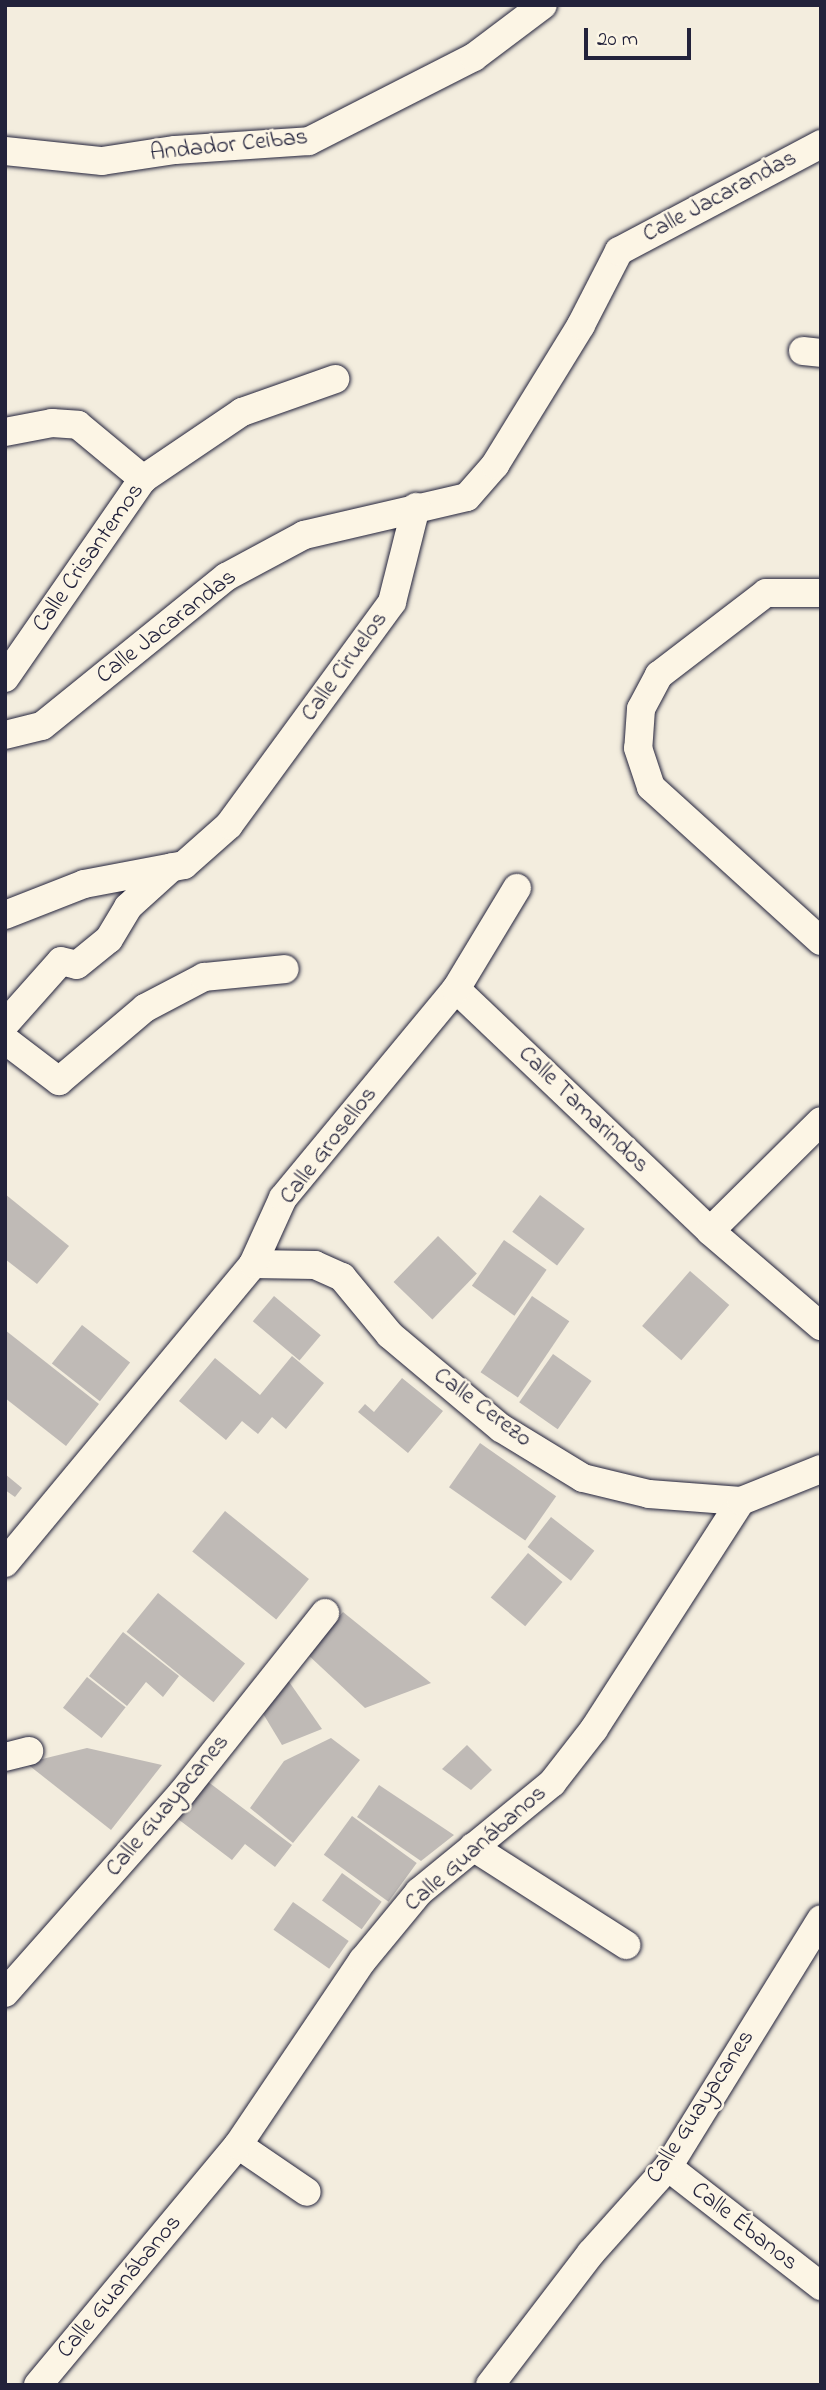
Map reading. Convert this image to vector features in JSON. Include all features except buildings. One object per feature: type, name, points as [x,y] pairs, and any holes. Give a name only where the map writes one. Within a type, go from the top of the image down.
[{"type":"street","name":"Andador Ceibas","points":[[5,151],[102,161],[175,150],[309,141],[474,57],[542,5]]},
{"type":"street","name":"Calle Jacarandas","points":[[5,735],[42,726],[226,576],[304,535],[467,496],[495,465],[581,325],[620,251],[821,144]]},
{"type":"street","name":"Calle Crisantemos","points":[[5,678],[143,479],[242,412],[335,379]]},
{"type":"street","points":[[5,432],[51,423],[78,425],[143,479]]},
{"type":"street","name":"Calle Ciruelos","points":[[173,866],[184,865],[229,825],[392,602],[416,507]]},
{"type":"street","points":[[821,593],[766,593],[659,674],[641,709],[638,748],[651,787],[821,941]]},
{"type":"street","points":[[5,915],[84,884],[173,866]]},
{"type":"street","points":[[5,1024],[61,961],[77,965],[109,939],[128,907],[173,866]]},
{"type":"street","name":"Calle Grosellos","points":[[5,1563],[253,1264],[283,1198],[456,989],[517,888]]},
{"type":"street","points":[[5,1040],[59,1081],[145,1008],[204,977],[285,969]]},
{"type":"street","name":"Calle Tamarindos","points":[[456,989],[710,1231],[821,1326]]},
{"type":"street","points":[[710,1231],[821,1121]]},
{"type":"street","name":"Calle Cerezo","points":[[253,1264],[315,1265],[342,1277],[390,1335],[501,1428],[583,1478],[649,1494],[741,1501]]},
{"type":"street","points":[[741,1501],[821,1469]]},
{"type":"street","name":"Calle Guanábanos","points":[[38,2385],[239,2145],[363,1959],[419,1892],[552,1783],[594,1729],[741,1501]]},
{"type":"street","name":"Calle Guayacanes","points":[[5,1993],[183,1793],[325,1614]]},
{"type":"street","points":[[473,1847],[626,1945]]},
{"type":"street","name":"Calle Guayacanes","points":[[490,2385],[591,2253],[668,2167],[821,1919]]},
{"type":"street","points":[[239,2145],[307,2192]]},
{"type":"street","name":"Calle Ébanos","points":[[668,2167],[821,2287]]}]
